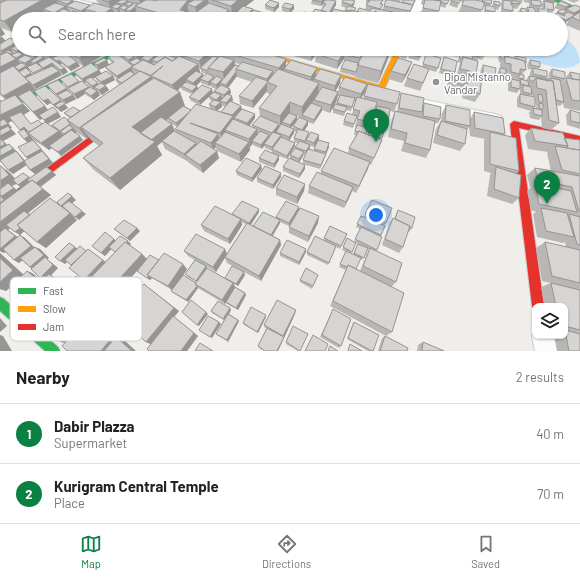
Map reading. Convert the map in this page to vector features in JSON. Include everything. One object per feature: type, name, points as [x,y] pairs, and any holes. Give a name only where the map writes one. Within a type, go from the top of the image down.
[{"type":"main road","points":[[555,0],[580,11]]},
{"type":"main road","points":[[0,111],[113,56]]},
{"type":"main road","points":[[269,56],[391,93],[398,56]]},
{"type":"main road","points":[[0,207],[122,116]]},
{"type":"main road","points":[[538,303],[514,124],[580,139]]},
{"type":"main road","points":[[0,303],[10,312]]},
{"type":"main road","points":[[43,341],[54,351]]},
{"type":"street","points":[[66,0],[111,12]]},
{"type":"street","points":[[416,12],[422,0]]},
{"type":"street","points":[[391,93],[412,102],[514,124]]},
{"type":"street","points":[[545,339],[547,351]]},
{"type":"water","points":[[568,40],[576,50],[580,62],[574,66],[566,68],[546,65],[523,56],[568,56]]},
{"type":"building","points":[[6,0],[42,0],[20,12],[12,12],[12,17],[4,21],[0,20],[0,3]]},
{"type":"building","points":[[56,0],[73,0],[67,4]]},
{"type":"building","points":[[121,0],[128,1],[122,4],[116,3]]},
{"type":"building","points":[[146,0],[188,0],[180,10],[185,11],[184,12],[155,12],[135,6]]},
{"type":"building","points":[[194,0],[205,0],[195,7],[187,4]]},
{"type":"building","points":[[212,0],[238,0],[231,6]]},
{"type":"building","points":[[270,0],[279,3],[274,8],[265,5]]},
{"type":"building","points":[[312,0],[323,0],[321,2]]},
{"type":"building","points":[[325,0],[336,1],[330,12],[321,10],[326,4],[323,3]]},
{"type":"building","points":[[343,0],[355,1],[352,5],[342,2]]},
{"type":"building","points":[[367,0],[383,0],[380,4],[383,4],[380,9],[366,5],[370,1]]},
{"type":"building","points":[[386,0],[413,5],[410,11],[384,6]]},
{"type":"building","points":[[403,0],[415,0],[413,5],[402,2]]},
{"type":"building","points":[[425,0],[441,1],[439,11],[423,8]]},
{"type":"building","points":[[435,0],[449,0],[447,4]]},
{"type":"building","points":[[451,0],[461,0],[459,3]]},
{"type":"building","points":[[464,0],[485,2],[482,10],[462,5]]},
{"type":"building","points":[[482,0],[492,0],[491,4],[482,2]]},
{"type":"building","points":[[503,0],[511,1],[513,11],[503,9]]},
{"type":"building","points":[[512,0],[519,2],[520,4],[512,3]]},
{"type":"building","points":[[531,0],[541,1],[541,6],[532,5]]},
{"type":"building","points":[[75,1],[90,5],[81,11],[66,6]]},
{"type":"building","points":[[494,1],[500,2],[500,6],[494,4]]},
{"type":"building","points":[[544,1],[553,3],[554,10],[547,9],[548,12],[539,12],[537,9],[545,9]]},
{"type":"building","points":[[561,1],[570,5],[566,7],[557,4]]},
{"type":"building","points":[[129,2],[133,3],[129,6],[125,4]]},
{"type":"building","points":[[55,3],[66,6],[56,12],[43,9]]},
{"type":"building","points":[[94,3],[112,8],[106,12],[96,12],[85,9]]},
{"type":"building","points":[[135,3],[138,4],[130,11],[125,10]]},
{"type":"building","points":[[209,3],[229,10],[226,12],[197,12]]},
{"type":"building","points":[[285,3],[294,5],[290,9],[282,7]]},
{"type":"building","points":[[116,4],[121,5],[117,9],[111,7]]},
{"type":"building","points":[[124,5],[128,7],[124,10],[119,8]]},
{"type":"building","points":[[486,5],[495,7],[495,12],[485,10]]},
{"type":"building","points":[[575,5],[580,7],[580,10],[574,13],[566,9]]},
{"type":"building","points":[[243,6],[253,9],[250,12],[237,12]]},
{"type":"building","points":[[348,6],[356,8],[354,11],[345,10]]},
{"type":"building","points":[[527,7],[534,8],[536,12],[528,12]]},
{"type":"building","points":[[359,8],[370,11],[372,8],[393,12],[375,11],[357,12]]},
{"type":"building","points":[[521,8],[526,9],[527,12],[521,12]]},
{"type":"building","points":[[63,9],[70,11],[68,12],[58,12]]},
{"type":"building","points":[[315,9],[326,12],[313,12]]},
{"type":"building","points":[[334,9],[348,12],[332,12]]},
{"type":"building","points":[[562,9],[567,11],[566,12],[557,12]]},
{"type":"building","points":[[568,12],[575,15],[568,19]]},
{"type":"building","points":[[580,12],[580,21],[572,17]]},
{"type":"building","points":[[10,38],[12,39],[12,45],[1,51],[0,44]]},
{"type":"building","points":[[8,50],[12,52],[10,54],[7,52],[0,54]]},
{"type":"building","points":[[7,52],[16,59],[0,67],[0,55]]},
{"type":"building","points":[[23,56],[33,58],[25,63],[17,60]]},
{"type":"building","points":[[39,56],[44,57],[34,63],[30,62]]},
{"type":"building","points":[[57,56],[69,56],[77,62],[68,67],[59,60],[57,61],[52,58]]},
{"type":"building","points":[[120,56],[133,66],[117,76],[105,67],[114,62],[108,57]]},
{"type":"building","points":[[123,56],[134,57],[128,60]]},
{"type":"building","points":[[144,56],[155,56],[148,61],[141,58]]},
{"type":"building","points":[[157,56],[171,56],[177,58],[172,61],[165,57],[157,62],[152,60]]},
{"type":"building","points":[[179,56],[198,64],[172,85],[151,76],[163,66],[150,76],[131,67],[143,60],[154,65],[165,57],[172,61]]},
{"type":"building","points":[[184,56],[204,56],[199,61]]},
{"type":"building","points":[[213,56],[218,57],[208,68],[208,71],[200,68]]},
{"type":"building","points":[[220,56],[234,60],[223,72],[208,68]]},
{"type":"building","points":[[238,56],[276,56],[286,59],[279,68]]},
{"type":"building","points":[[322,56],[342,56],[338,61]]},
{"type":"building","points":[[350,56],[361,56],[360,58]]},
{"type":"building","points":[[362,56],[387,56],[381,71],[357,65]]},
{"type":"building","points":[[425,56],[441,58],[438,68],[423,64]]},
{"type":"building","points":[[460,56],[473,56],[472,59],[463,57],[462,59],[459,58]]},
{"type":"building","points":[[505,56],[525,61],[526,70],[520,69],[520,74],[511,72],[511,64],[505,63]]},
{"type":"building","points":[[515,56],[526,58],[526,63],[525,61],[515,58]]},
{"type":"building","points":[[49,57],[65,68],[60,70],[52,63],[43,68],[38,63]]},
{"type":"building","points":[[444,57],[457,61],[455,72],[441,69]]},
{"type":"building","points":[[463,57],[478,61],[476,74],[482,75],[480,94],[466,90],[470,71],[460,69]]},
{"type":"building","points":[[104,58],[107,60],[97,65],[94,63]]},
{"type":"building","points":[[137,58],[141,61],[134,65],[129,62]]},
{"type":"building","points":[[398,58],[412,62],[405,75],[391,71]]},
{"type":"building","points":[[291,60],[317,68],[311,77],[284,69]]},
{"type":"building","points":[[345,60],[359,63],[356,72],[341,68]]},
{"type":"building","points":[[530,60],[540,62],[540,67],[531,65]]},
{"type":"building","points":[[242,62],[273,71],[267,79],[236,69]]},
{"type":"building","points":[[21,63],[27,65],[19,70],[14,67]]},
{"type":"building","points":[[36,63],[43,68],[33,73],[27,67]]},
{"type":"building","points":[[91,63],[99,70],[82,79],[74,72]]},
{"type":"building","points":[[414,64],[429,69],[423,83],[407,78]]},
{"type":"building","points":[[235,65],[239,66],[226,85],[220,83]]},
{"type":"building","points":[[483,65],[496,68],[495,76],[483,73]]},
{"type":"building","points":[[13,66],[29,82],[3,96],[0,93],[0,73]]},
{"type":"building","points":[[52,66],[59,71],[33,85],[25,78]]},
{"type":"building","points":[[26,68],[31,73],[24,77],[19,72]]},
{"type":"building","points":[[500,68],[506,69],[506,74],[500,73]]},
{"type":"building","points":[[533,68],[547,71],[547,77],[533,74]]},
{"type":"building","points":[[278,69],[319,83],[302,107],[290,102],[280,116],[259,108],[277,86],[267,82]]},
{"type":"building","points":[[320,69],[341,75],[335,86],[314,79]]},
{"type":"building","points":[[552,69],[565,72],[565,79],[552,76]]},
{"type":"building","points":[[106,71],[113,76],[101,82],[95,77]]},
{"type":"building","points":[[130,71],[135,74],[122,83],[116,80]]},
{"type":"building","points":[[140,71],[152,76],[79,128],[67,120]]},
{"type":"building","points":[[196,71],[203,74],[193,83],[186,79]]},
{"type":"building","points":[[570,72],[580,74],[580,80],[572,79]]},
{"type":"building","points":[[207,73],[214,77],[208,82],[200,79]]},
{"type":"building","points":[[452,73],[465,77],[464,85],[449,81]]},
{"type":"building","points":[[71,74],[79,81],[68,87],[60,79]]},
{"type":"building","points":[[520,74],[524,75],[524,79],[518,78]]},
{"type":"building","points":[[217,76],[222,79],[216,85],[210,82]]},
{"type":"building","points":[[529,76],[548,79],[549,81],[536,78],[533,81],[530,81]]},
{"type":"building","points":[[91,77],[98,83],[92,86],[85,80]]},
{"type":"building","points":[[256,77],[268,81],[252,101],[239,96]]},
{"type":"building","points":[[345,77],[367,84],[361,94],[339,87]]},
{"type":"building","points":[[154,78],[180,92],[132,127],[155,142],[110,178],[83,158],[103,143],[81,127]]},
{"type":"building","points":[[536,78],[553,81],[559,123],[549,120],[546,90],[537,88]]},
{"type":"building","points":[[551,78],[560,80],[564,102],[556,100],[553,81],[551,81]]},
{"type":"building","points":[[566,78],[580,80],[580,101],[572,100]]},
{"type":"building","points":[[511,79],[520,81],[520,89],[511,87]]},
{"type":"building","points":[[520,79],[528,81],[529,86],[521,84]]},
{"type":"building","points":[[58,80],[67,88],[56,94],[47,85]]},
{"type":"building","points":[[82,81],[89,87],[74,94],[68,88]]},
{"type":"building","points":[[186,82],[197,86],[192,91],[181,86]]},
{"type":"building","points":[[101,83],[106,86],[99,90],[94,87]]},
{"type":"building","points":[[368,84],[400,92],[397,104],[364,96]]},
{"type":"building","points":[[202,85],[212,89],[199,101],[189,97]]},
{"type":"building","points":[[221,85],[230,89],[224,95],[214,91]]},
{"type":"building","points":[[523,85],[531,87],[532,94],[523,92]]},
{"type":"building","points":[[45,86],[61,100],[53,105],[48,99],[43,101],[34,91]]},
{"type":"building","points":[[90,87],[97,91],[91,96],[84,91]]},
{"type":"building","points":[[322,87],[338,92],[331,105],[314,100]]},
{"type":"building","points":[[30,90],[45,106],[33,112],[18,96]]},
{"type":"building","points":[[67,90],[73,95],[63,100],[57,95]]},
{"type":"building","points":[[214,92],[221,95],[216,100],[209,96]]},
{"type":"building","points":[[401,93],[424,98],[422,112],[399,108]]},
{"type":"building","points":[[227,94],[232,96],[226,103],[220,101]]},
{"type":"building","points":[[520,94],[535,97],[535,107],[520,103]]},
{"type":"building","points":[[538,94],[542,95],[543,102],[539,102]]},
{"type":"building","points":[[15,95],[23,104],[0,115],[0,102]]},
{"type":"building","points":[[340,95],[355,98],[352,107],[337,103]]},
{"type":"building","points":[[357,97],[377,102],[371,122],[357,119],[360,111],[353,109]]},
{"type":"building","points":[[214,100],[221,102],[215,107],[209,104]]},
{"type":"building","points":[[62,101],[65,104],[58,108],[55,105]]},
{"type":"building","points":[[230,101],[241,106],[232,115],[221,112]]},
{"type":"building","points":[[311,103],[322,107],[314,120],[302,115]]},
{"type":"building","points":[[424,103],[441,107],[440,119],[423,116]]},
{"type":"building","points":[[539,103],[543,104],[543,109],[540,109]]},
{"type":"building","points":[[196,104],[233,116],[220,133],[190,123],[218,134],[211,143],[175,129]]},
{"type":"building","points":[[335,104],[347,107],[345,112],[333,109]]},
{"type":"building","points":[[446,105],[470,110],[470,126],[445,121]]},
{"type":"building","points":[[183,106],[191,110],[185,116],[176,123],[168,118]]},
{"type":"building","points":[[377,106],[390,109],[388,121],[374,118]]},
{"type":"building","points":[[53,107],[58,112],[44,120],[39,115]]},
{"type":"building","points":[[73,107],[80,111],[71,117],[64,113]]},
{"type":"building","points":[[533,108],[542,110],[542,116],[534,114]]},
{"type":"building","points":[[242,109],[255,114],[247,123],[234,118]]},
{"type":"building","points":[[570,110],[580,113],[580,123],[571,121]]},
{"type":"building","points":[[395,111],[435,121],[430,150],[405,143],[407,133],[391,129]]},
{"type":"building","points":[[21,112],[31,124],[38,120],[42,124],[29,132],[24,127],[20,130],[9,117]]},
{"type":"building","points":[[474,112],[503,118],[505,134],[475,128]]},
{"type":"building","points":[[289,113],[297,116],[290,125],[282,122]]},
{"type":"building","points":[[347,113],[357,116],[354,124],[344,121]]},
{"type":"building","points":[[260,116],[279,124],[272,133],[252,125]]},
{"type":"building","points":[[64,117],[70,124],[60,131],[52,125]]},
{"type":"building","points":[[161,117],[172,124],[151,140],[140,133]]},
{"type":"building","points":[[299,117],[308,121],[302,130],[293,126]]},
{"type":"building","points":[[4,119],[8,124],[0,127],[0,121]]},
{"type":"building","points":[[233,119],[257,129],[249,139],[225,130]]},
{"type":"building","points":[[373,120],[386,123],[382,138],[368,135]]},
{"type":"building","points":[[441,121],[467,129],[465,144],[437,135]]},
{"type":"building","points":[[45,122],[59,131],[41,143],[28,133]]},
{"type":"building","points":[[281,124],[294,129],[289,137],[276,132]]},
{"type":"building","points":[[69,125],[73,128],[64,134],[60,132]]},
{"type":"building","points":[[357,125],[368,128],[366,134],[355,131]]},
{"type":"building","points":[[8,126],[11,130],[0,136],[0,130]]},
{"type":"building","points":[[531,128],[563,133],[568,146],[535,141]]},
{"type":"building","points":[[24,129],[29,136],[24,139],[18,132]]},
{"type":"building","points":[[298,129],[309,132],[305,141],[294,138]]},
{"type":"building","points":[[71,130],[80,136],[58,152],[49,146]]},
{"type":"building","points":[[174,131],[196,143],[184,154],[162,141]]},
{"type":"building","points":[[260,131],[269,135],[261,145],[252,141]]},
{"type":"building","points":[[359,131],[382,140],[374,158],[349,148]]},
{"type":"building","points":[[225,132],[249,142],[239,154],[215,143]]},
{"type":"building","points":[[273,132],[281,135],[272,147],[264,144]]},
{"type":"building","points":[[311,132],[319,135],[314,143],[306,140]]},
{"type":"building","points":[[490,132],[516,138],[519,171],[490,164]]},
{"type":"building","points":[[281,137],[295,143],[287,156],[272,149]]},
{"type":"building","points":[[564,138],[580,140],[580,150],[566,148],[568,146]]},
{"type":"building","points":[[1,139],[5,144],[0,147],[0,140]]},
{"type":"building","points":[[33,140],[41,149],[26,157],[18,147]]},
{"type":"building","points":[[318,140],[329,143],[326,152],[314,149]]},
{"type":"building","points":[[201,141],[217,151],[200,165],[185,155]]},
{"type":"building","points":[[300,141],[310,145],[306,151],[295,147]]},
{"type":"building","points":[[9,144],[13,149],[0,156],[0,149]]},
{"type":"building","points":[[555,146],[580,150],[580,174],[562,170]]},
{"type":"building","points":[[295,148],[304,152],[299,159],[290,155]]},
{"type":"building","points":[[334,148],[370,162],[359,186],[321,171]]},
{"type":"building","points":[[308,149],[326,154],[321,165],[303,160]]},
{"type":"building","points":[[265,150],[279,156],[274,164],[259,158]]},
{"type":"building","points":[[16,151],[24,161],[8,170],[0,160]]},
{"type":"building","points":[[42,151],[49,159],[30,170],[24,161]]},
{"type":"building","points":[[246,158],[261,165],[252,178],[236,171]]},
{"type":"building","points":[[289,158],[305,165],[300,174],[283,167]]},
{"type":"building","points":[[0,166],[9,175],[0,181]]},
{"type":"building","points":[[265,166],[281,173],[273,185],[257,178]]},
{"type":"building","points":[[46,167],[52,171],[36,183],[32,180],[30,182],[27,180]]},
{"type":"building","points":[[496,167],[521,175],[519,198],[494,189]]},
{"type":"building","points":[[535,168],[580,176],[580,212],[572,187],[538,180]]},
{"type":"building","points":[[317,172],[353,187],[346,202],[309,186]]},
{"type":"building","points":[[23,173],[29,177],[18,185],[13,180]]},
{"type":"building","points":[[284,175],[305,184],[297,197],[276,188]]},
{"type":"building","points":[[32,180],[43,189],[0,222],[0,204]]},
{"type":"building","points":[[8,183],[14,188],[2,196],[0,195],[0,189]]},
{"type":"building","points":[[535,184],[571,191],[577,212],[539,204]]},
{"type":"building","points":[[68,193],[72,196],[61,206],[57,202]]},
{"type":"building","points":[[0,195],[4,200],[0,203]]},
{"type":"building","points":[[50,198],[70,213],[37,242],[17,225]]},
{"type":"building","points":[[372,200],[392,208],[386,223],[365,214]]},
{"type":"building","points":[[69,201],[82,211],[75,217],[62,206]]},
{"type":"building","points":[[242,201],[259,209],[249,223],[232,214]]},
{"type":"building","points":[[286,201],[299,207],[289,223],[276,217]]},
{"type":"building","points":[[215,206],[241,219],[228,239],[201,225]]},
{"type":"building","points":[[300,208],[319,216],[309,236],[289,227]]},
{"type":"building","points":[[541,208],[567,213],[574,237],[546,231]]},
{"type":"building","points":[[398,210],[415,217],[412,228],[409,228],[410,226],[395,219]]},
{"type":"building","points":[[24,211],[30,215],[17,225],[20,228],[15,232],[6,225]]},
{"type":"building","points":[[263,212],[280,220],[271,235],[253,226]]},
{"type":"building","points":[[569,214],[580,217],[580,245],[577,244]]},
{"type":"building","points":[[361,216],[385,226],[381,235],[357,224]]},
{"type":"building","points":[[393,218],[410,226],[403,247],[385,239]]},
{"type":"building","points":[[124,220],[137,228],[127,238],[114,229]]},
{"type":"building","points":[[247,223],[280,240],[259,276],[225,257]]},
{"type":"building","points":[[330,226],[347,234],[341,246],[324,238]]},
{"type":"building","points":[[361,227],[382,237],[377,250],[355,239]]},
{"type":"building","points":[[5,228],[15,236],[0,249],[0,232]]},
{"type":"building","points":[[105,232],[114,239],[101,253],[92,246]]},
{"type":"building","points":[[196,234],[225,249],[213,267],[184,251]]},
{"type":"building","points":[[20,235],[31,246],[14,260],[3,249]]},
{"type":"building","points":[[120,236],[128,241],[115,252],[109,247]]},
{"type":"building","points":[[315,236],[336,246],[329,263],[307,252]]},
{"type":"building","points":[[347,238],[356,243],[352,252],[343,247]]},
{"type":"building","points":[[287,240],[306,249],[299,262],[280,253]]},
{"type":"building","points":[[125,242],[142,254],[121,277],[92,276]]},
{"type":"building","points":[[545,242],[580,250],[580,283],[552,276]]},
{"type":"building","points":[[69,243],[75,247],[60,261],[55,257]]},
{"type":"building","points":[[358,244],[368,248],[364,258],[354,253]]},
{"type":"building","points":[[80,246],[86,251],[71,265],[65,260]]},
{"type":"building","points":[[35,247],[44,255],[30,267],[20,258]]},
{"type":"building","points":[[370,248],[402,263],[396,282],[363,266]]},
{"type":"building","points":[[88,249],[103,260],[87,277],[80,277],[69,268]]},
{"type":"building","points":[[346,251],[361,258],[356,269],[348,265],[347,267],[340,264]]},
{"type":"building","points":[[164,253],[183,264],[168,286],[147,275]]},
{"type":"building","points":[[150,255],[159,260],[147,275],[149,276],[147,278],[137,271]]},
{"type":"building","points":[[45,257],[53,265],[41,277],[39,277],[31,269]]},
{"type":"building","points":[[0,258],[13,270],[0,282]]},
{"type":"building","points":[[195,260],[206,266],[196,281],[185,274]]},
{"type":"building","points":[[348,265],[404,293],[392,332],[333,301]]},
{"type":"building","points":[[232,266],[244,272],[236,284],[225,278]]},
{"type":"building","points":[[207,268],[233,283],[222,300],[195,284]]},
{"type":"building","points":[[306,268],[318,275],[313,286],[300,280]]},
{"type":"building","points":[[27,271],[34,277],[21,277]]},
{"type":"building","points":[[183,275],[196,283],[195,284],[197,286],[186,300],[171,291]]},
{"type":"building","points":[[551,283],[580,290],[580,330],[568,327],[568,303],[555,303]]},
{"type":"building","points":[[144,284],[174,308],[146,342],[142,339],[142,286]]},
{"type":"building","points":[[235,287],[245,293],[236,308],[226,302]]},
{"type":"building","points":[[191,300],[206,312],[197,325],[182,312]]},
{"type":"building","points":[[277,300],[296,310],[283,336],[264,325]]},
{"type":"building","points":[[218,301],[230,308],[223,319],[211,311]]},
{"type":"building","points":[[251,307],[266,315],[257,332],[243,323]]},
{"type":"building","points":[[333,309],[351,319],[341,346],[322,335]]},
{"type":"building","points":[[228,314],[238,320],[227,340],[216,334]]},
{"type":"building","points":[[173,316],[194,333],[181,351],[149,351],[147,349]]},
{"type":"building","points":[[208,316],[219,322],[210,337],[199,330]]},
{"type":"building","points":[[354,322],[379,335],[373,351],[348,338]]},
{"type":"building","points":[[293,326],[308,334],[300,351],[286,342]]},
{"type":"building","points":[[267,328],[284,337],[277,351],[265,351],[258,346]]},
{"type":"building","points":[[568,331],[580,334],[580,351],[569,351],[567,339],[568,339]]},
{"type":"building","points":[[313,335],[328,344],[325,351],[305,351]]},
{"type":"building","points":[[385,336],[408,348],[407,351],[380,351]]},
{"type":"building","points":[[66,341],[109,341],[101,351],[67,351],[62,346]]},
{"type":"building","points":[[113,341],[121,341],[132,351],[104,351]]},
{"type":"building","points":[[423,342],[444,351],[422,351]]},
{"type":"building","points":[[200,343],[213,351],[195,351]]},
{"type":"building","points":[[350,344],[362,351],[348,351]]},
{"type":"building","points":[[330,346],[338,351],[328,351]]},
{"type":"traffic: fast","points":[[555,0],[580,11]]},
{"type":"traffic: fast","points":[[0,111],[111,56]]},
{"type":"traffic: fast","points":[[0,303],[10,312]]},
{"type":"traffic: fast","points":[[43,341],[54,351]]},
{"type":"traffic: slow","points":[[270,56],[381,88],[396,56]]},
{"type":"traffic: jam","points":[[0,207],[114,122]]},
{"type":"traffic: jam","points":[[538,303],[514,124],[580,139]]},
{"type":"place","name":"Dipa Mistanno Vandar","points":[[436,82]]},
{"type":"place","name":"Dabir Plazza","points":[[376,142]]},
{"type":"place","name":"Kurigram Central Temple","points":[[547,204]]}]
